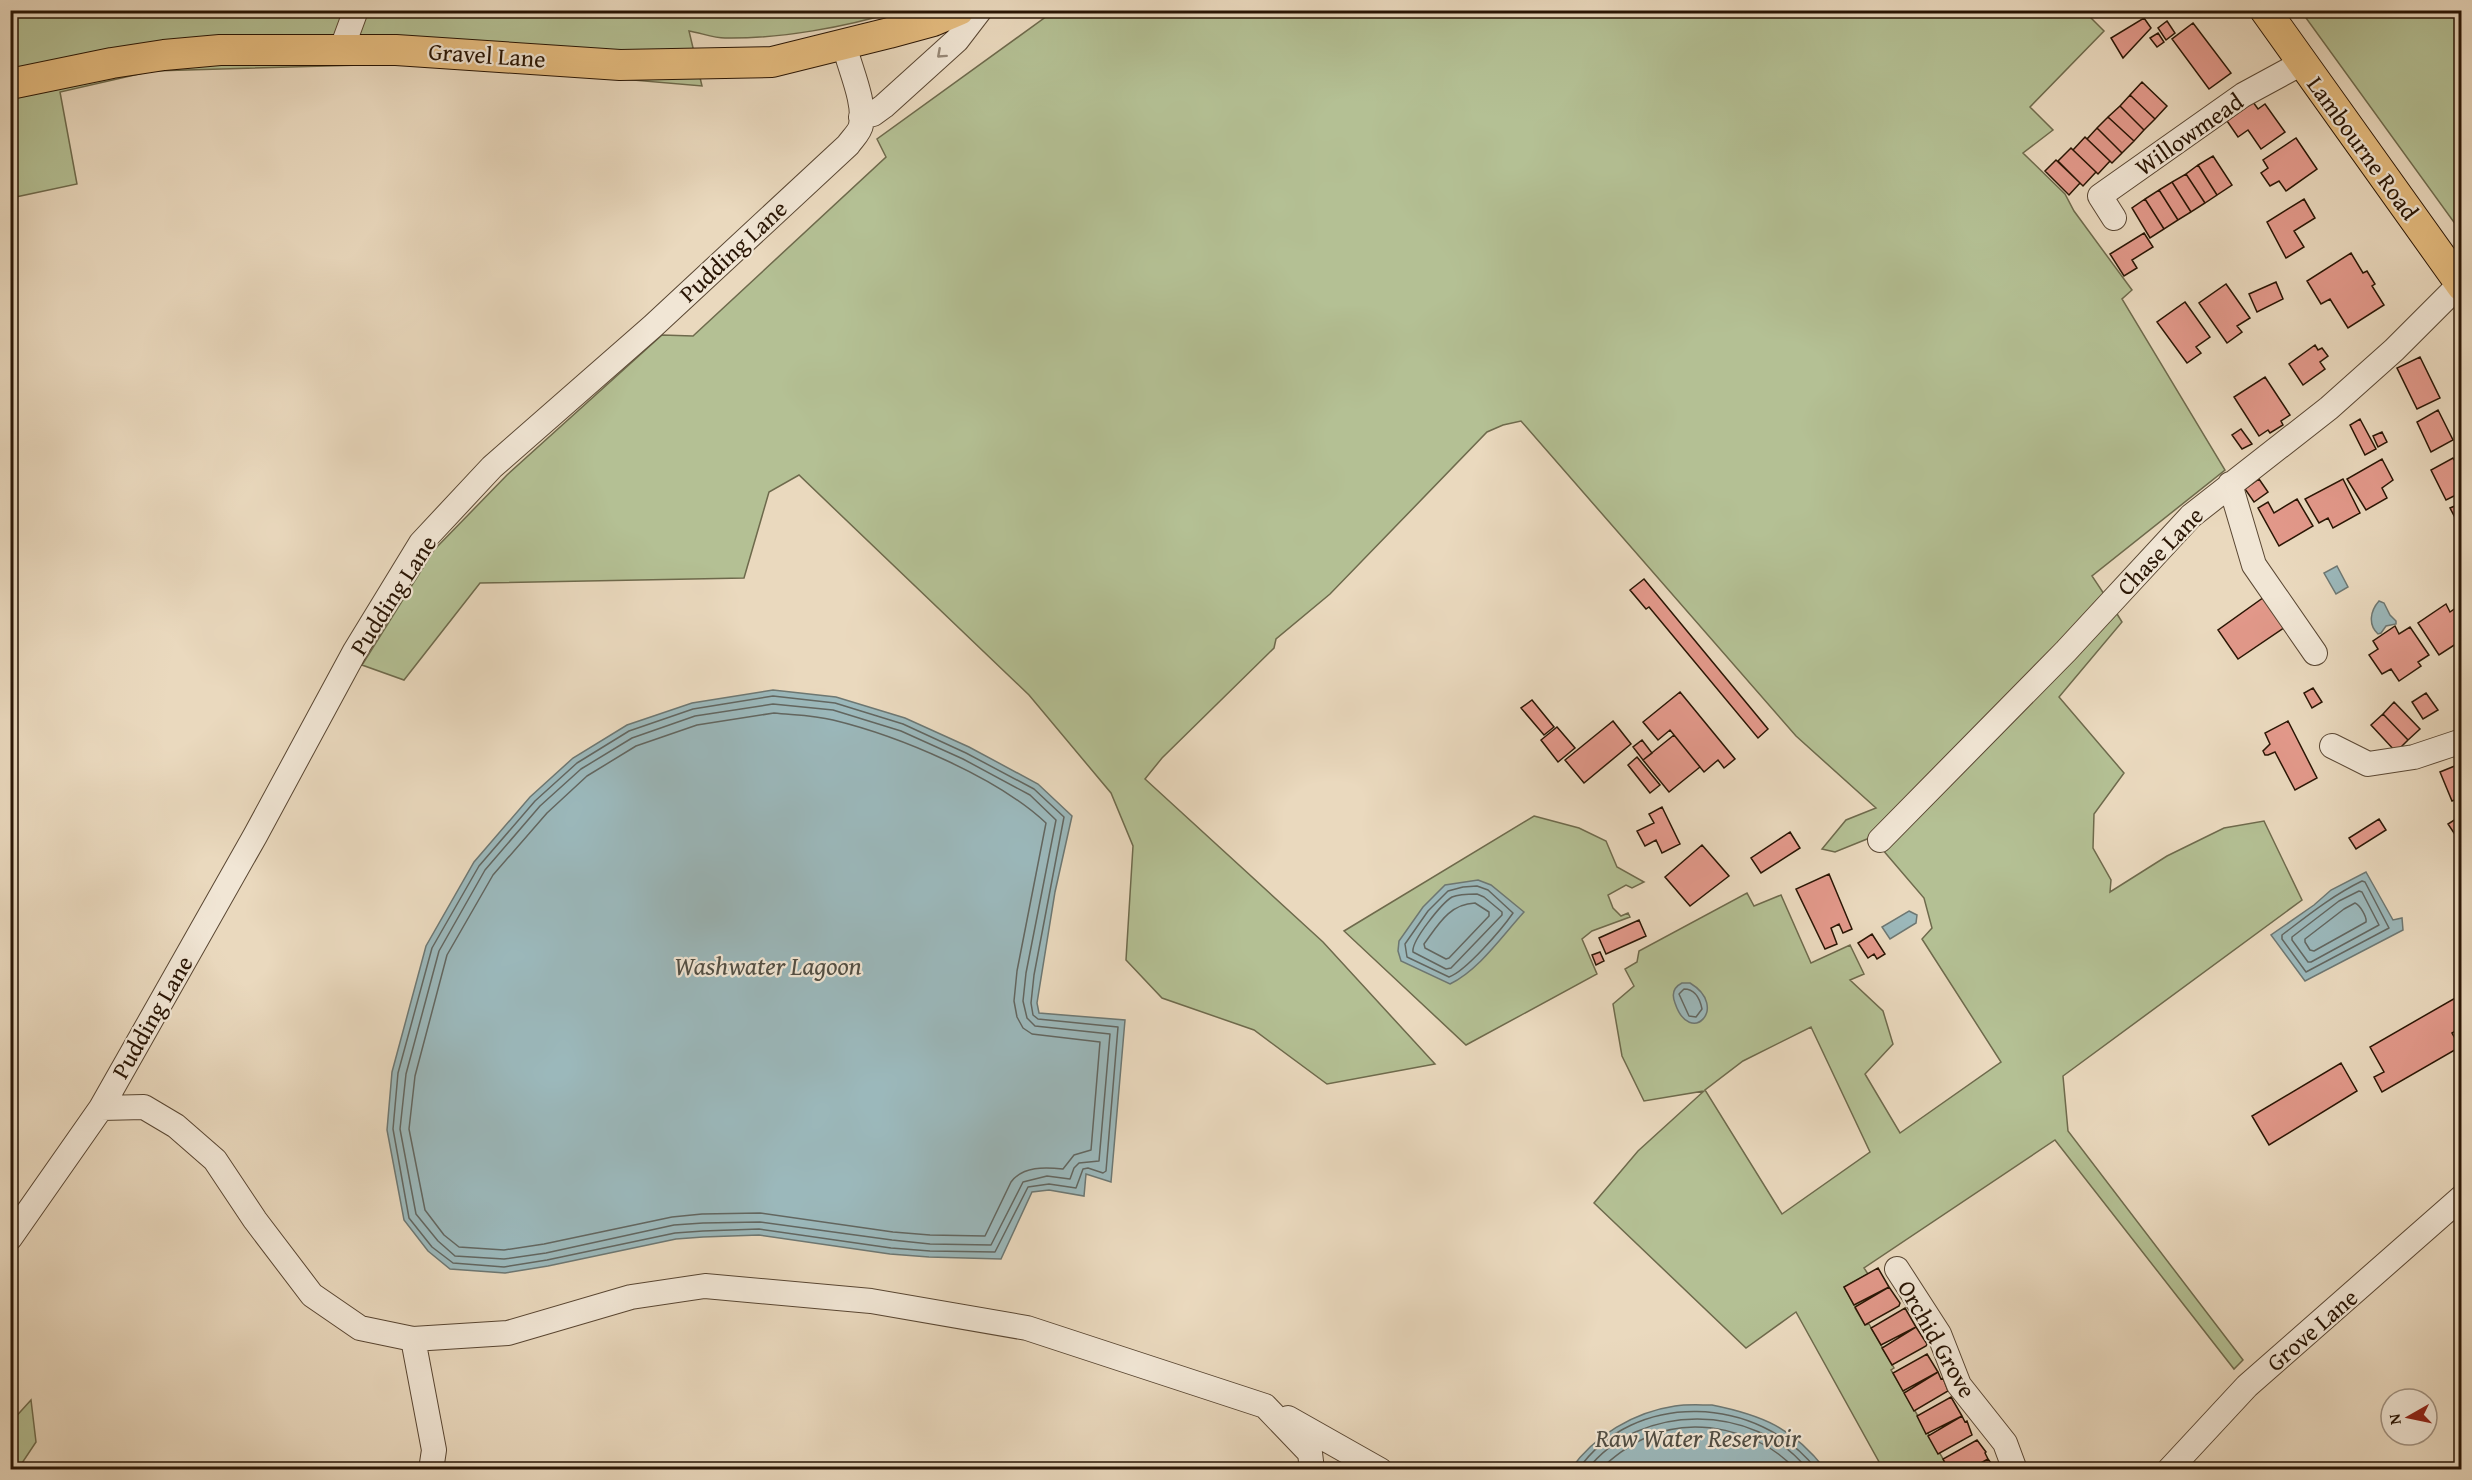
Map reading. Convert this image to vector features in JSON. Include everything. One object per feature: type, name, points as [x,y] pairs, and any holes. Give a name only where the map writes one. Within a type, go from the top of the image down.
[{"type":"main road","name":"Gravel Lane","points":[[10,84],[112,63],[220,50],[342,48],[449,52],[620,64],[772,62],[933,21],[959,10]]},
{"type":"main road","name":"Lambourne Road","points":[[2265,10],[2461,286]]},
{"type":"street","points":[[342,48],[356,10]]},
{"type":"street","points":[[844,44],[859,96],[861,117],[873,114],[884,106],[957,40],[980,10]]},
{"type":"street","name":"Willowmead","points":[[2114,218],[2100,196],[2243,95],[2302,63]]},
{"type":"street","name":"Pudding Lane","points":[[10,1238],[100,1108],[255,836],[355,651],[421,543],[492,467],[653,326],[848,145],[861,125],[861,117]]},
{"type":"street","name":"Chase Lane","points":[[1880,840],[2066,651],[2191,516],[2329,408],[2461,286]]},
{"type":"street","points":[[2230,484],[2254,565],[2315,653]]},
{"type":"street","points":[[2332,746],[2368,764],[2414,757],[2462,741]]},
{"type":"street","points":[[100,1108],[144,1107],[176,1126],[214,1160],[255,1220],[312,1295],[360,1328],[413,1339],[508,1333],[631,1297],[705,1286],[871,1301],[1027,1328],[1265,1406],[1380,1470]]},
{"type":"street","name":"Grove Lane","points":[[2169,1470],[2247,1386],[2462,1197]]},
{"type":"street","name":"Orchid Grove","points":[[1897,1269],[1939,1334],[1959,1385],[2005,1443],[2014,1470]]},
{"type":"street","points":[[413,1339],[434,1450],[431,1470]]},
{"type":"street","points":[[1265,1406],[1310,1453],[1312,1470]]},
{"type":"green space","points":[[10,11],[898,11],[835,27],[790,34],[721,38],[689,31],[702,86],[434,63],[152,71],[60,92],[77,184],[11,198]]},
{"type":"green space","points":[[1054,11],[2084,11],[2104,31],[2030,107],[2053,130],[2023,153],[2065,194],[2074,211],[2132,290],[2122,299],[2225,470],[2092,576],[2106,597],[1872,837],[1835,852],[1822,849],[1846,820],[1876,808],[1796,736],[1521,421],[1487,432],[1330,594],[1276,639],[1274,648],[1162,758],[1145,779],[1323,942],[1435,1064],[1327,1084],[1254,1030],[1162,998],[1126,960],[1133,846],[1111,793],[1029,695],[799,475],[769,492],[744,578],[480,583],[404,680],[362,665],[434,550],[507,475],[662,335],[693,336],[886,157],[877,139]]},
{"type":"green space","points":[[2301,11],[2461,11],[2461,232]]},
{"type":"green space","points":[[2114,609],[2122,622],[2059,697],[2124,773],[2094,814],[2093,848],[2111,880],[2110,892],[2167,856],[2224,828],[2264,821],[2302,900],[2063,1076],[2068,1131],[2243,1360],[2234,1369],[2055,1140],[1864,1268],[1868,1274],[1844,1287],[1854,1305],[1870,1296],[1871,1298],[1855,1308],[1865,1325],[1869,1324],[1894,1368],[1891,1370],[1949,1469],[1883,1469],[1796,1312],[1746,1348],[1594,1203],[1638,1151],[1704,1091],[1644,1101],[1622,1056],[1613,1004],[1634,986],[1625,969],[1637,962],[1639,951],[1747,893],[1754,906],[1781,895],[1811,963],[1850,945],[1864,974],[1850,980],[1883,1011],[1893,1044],[1865,1074],[1900,1133],[2001,1062],[1922,939],[1932,928],[1924,898],[1882,849]],"holes":[[[1811,1027],[1870,1152],[1782,1214],[1705,1090],[1743,1061]]]},
{"type":"green space","points":[[1534,816],[1579,828],[1606,841],[1617,867],[1644,882],[1632,888],[1626,885],[1608,895],[1613,908],[1621,916],[1628,913],[1630,917],[1592,931],[1582,939],[1597,974],[1466,1045],[1344,931]]},
{"type":"green space","points":[[31,1400],[36,1442],[22,1463],[22,1469],[11,1469],[11,1422]]},
{"type":"water","points":[[2337,566],[2348,587],[2336,594],[2324,573]]},
{"type":"water","points":[[2379,601],[2384,603],[2396,624],[2386,626],[2378,634],[2371,618]]},
{"type":"water","name":"Washwater Lagoon","points":[[773,690],[836,697],[905,718],[969,747],[1038,784],[1072,816],[1055,892],[1037,1003],[1039,1013],[1125,1020],[1111,1182],[1086,1174],[1084,1196],[1049,1190],[1032,1192],[1001,1259],[890,1254],[759,1235],[676,1239],[505,1273],[450,1269],[428,1251],[404,1220],[387,1130],[392,1072],[426,946],[474,862],[530,797],[573,758],[627,725],[692,703]]},
{"type":"water","points":[[2366,872],[2393,920],[2402,918],[2403,930],[2305,981],[2271,935],[2314,905],[2331,890]]},
{"type":"water","points":[[1478,880],[1491,885],[1524,912],[1490,952],[1461,978],[1450,984],[1401,961],[1398,951],[1399,941],[1423,907],[1445,885]]},
{"type":"water","points":[[1909,911],[1917,915],[1916,923],[1890,939],[1882,927]]},
{"type":"water","points":[[1682,983],[1690,983],[1701,993],[1707,1003],[1707,1012],[1697,1023],[1689,1022],[1682,1016],[1675,1003],[1674,991]]},
{"type":"water","name":"Raw Water Reservoir","points":[[1712,1405],[1746,1413],[1775,1425],[1801,1443],[1825,1469],[1571,1469],[1580,1457],[1603,1436],[1630,1420],[1675,1406]]},
{"type":"building","points":[[2144,18],[2151,28],[2123,58],[2111,38]]},
{"type":"building","points":[[2167,21],[2175,33],[2166,40],[2158,28]]},
{"type":"building","points":[[2193,23],[2231,73],[2209,89],[2172,39]]},
{"type":"building","points":[[2158,33],[2164,42],[2157,47],[2150,38]]},
{"type":"building","points":[[2142,82],[2167,106],[2155,119],[2130,95]]},
{"type":"building","points":[[2130,95],[2155,119],[2144,130],[2120,106]]},
{"type":"building","points":[[2253,102],[2258,109],[2265,104],[2285,132],[2261,149],[2248,130],[2238,137],[2227,121]]},
{"type":"building","points":[[2120,106],[2144,130],[2134,141],[2108,117]]},
{"type":"building","points":[[2108,117],[2134,141],[2122,153],[2097,128]]},
{"type":"building","points":[[2097,128],[2122,153],[2112,163],[2087,139]]},
{"type":"building","points":[[2085,137],[2110,161],[2098,174],[2073,150]]},
{"type":"building","points":[[2296,138],[2317,169],[2286,191],[2279,181],[2270,186],[2261,173],[2268,168],[2263,160]]},
{"type":"building","points":[[2071,148],[2096,172],[2083,186],[2058,161]]},
{"type":"building","points":[[2213,156],[2232,185],[2217,195],[2198,165]]},
{"type":"building","points":[[2056,160],[2080,183],[2069,195],[2045,171]]},
{"type":"building","points":[[2198,165],[2217,195],[2205,203],[2186,174]]},
{"type":"building","points":[[2186,174],[2205,203],[2191,212],[2172,182]]},
{"type":"building","points":[[2172,182],[2191,212],[2178,220],[2159,190]]},
{"type":"building","points":[[2159,190],[2178,220],[2164,229],[2145,199]]},
{"type":"building","points":[[2145,199],[2164,229],[2150,238],[2132,208]]},
{"type":"building","points":[[2304,199],[2315,218],[2294,231],[2304,247],[2286,258],[2267,222]]},
{"type":"building","points":[[2144,233],[2153,247],[2132,260],[2137,268],[2124,276],[2110,254]]},
{"type":"building","points":[[2351,253],[2363,273],[2367,271],[2375,284],[2372,286],[2384,305],[2348,328],[2330,299],[2321,304],[2307,281]]},
{"type":"building","points":[[2276,282],[2283,299],[2257,312],[2249,294]]},
{"type":"building","points":[[2226,284],[2250,318],[2237,326],[2242,332],[2227,343],[2199,303]]},
{"type":"building","points":[[2185,302],[2210,337],[2196,347],[2201,353],[2187,363],[2157,322]]},
{"type":"building","points":[[2315,345],[2318,350],[2322,348],[2328,356],[2320,362],[2325,369],[2303,385],[2289,364]]},
{"type":"building","points":[[2420,357],[2440,398],[2417,409],[2397,368]]},
{"type":"building","points":[[2265,377],[2290,415],[2281,421],[2283,425],[2270,433],[2268,430],[2259,436],[2234,397]]},
{"type":"building","points":[[2438,410],[2453,440],[2431,452],[2417,422]]},
{"type":"building","points":[[2360,419],[2376,449],[2365,455],[2350,425]]},
{"type":"building","points":[[2241,429],[2252,444],[2242,449],[2232,435]]},
{"type":"building","points":[[2382,432],[2387,442],[2378,447],[2373,436]]},
{"type":"building","points":[[2453,458],[2462,474],[2462,492],[2446,500],[2431,470]]},
{"type":"building","points":[[2382,459],[2393,480],[2382,488],[2387,498],[2366,510],[2347,479]]},
{"type":"building","points":[[2259,479],[2268,492],[2254,502],[2245,489]]},
{"type":"building","points":[[2343,479],[2360,513],[2333,528],[2328,518],[2319,523],[2305,499]]},
{"type":"building","points":[[2297,499],[2313,526],[2279,546],[2258,508],[2268,502],[2274,513]]},
{"type":"building","points":[[2462,503],[2462,531],[2450,508]]},
{"type":"building","points":[[1644,579],[1768,729],[1758,738],[1649,607],[1646,609],[1630,590]]},
{"type":"building","points":[[2267,595],[2288,625],[2238,659],[2218,630]]},
{"type":"building","points":[[2446,604],[2450,612],[2460,605],[2462,607],[2462,640],[2439,655],[2418,623]]},
{"type":"building","points":[[2395,626],[2399,634],[2410,627],[2429,655],[2418,662],[2421,666],[2399,681],[2391,669],[2382,674],[2369,655],[2378,649],[2373,641]]},
{"type":"building","points":[[2313,688],[2322,702],[2312,708],[2304,693]]},
{"type":"building","points":[[1680,692],[1735,759],[1724,768],[1718,760],[1704,772],[1670,730],[1658,740],[1643,722]]},
{"type":"building","points":[[2426,693],[2438,710],[2423,719],[2412,702]]},
{"type":"building","points":[[1532,700],[1554,727],[1544,735],[1521,708]]},
{"type":"building","points":[[2394,702],[2420,729],[2408,740],[2383,714]]},
{"type":"building","points":[[2383,714],[2408,740],[2396,752],[2371,725]]},
{"type":"building","points":[[1613,721],[1631,744],[1584,783],[1565,760]]},
{"type":"building","points":[[2288,721],[2317,778],[2295,790],[2275,752],[2265,755],[2263,751],[2270,744],[2265,733]]},
{"type":"building","points":[[1557,727],[1575,748],[1558,762],[1541,740]]},
{"type":"building","points":[[1674,735],[1700,767],[1669,792],[1643,760]]},
{"type":"building","points":[[1642,740],[1652,753],[1643,760],[1633,747]]},
{"type":"building","points":[[1637,757],[1660,785],[1650,793],[1628,765]]},
{"type":"building","points":[[2462,763],[2462,797],[2452,801],[2440,772]]},
{"type":"building","points":[[1662,807],[1680,844],[1662,853],[1656,840],[1645,846],[1637,831],[1654,823],[1649,814]]},
{"type":"building","points":[[2462,815],[2462,845],[2448,824]]},
{"type":"building","points":[[2379,819],[2386,830],[2356,849],[2349,838]]},
{"type":"building","points":[[1790,832],[1800,848],[1761,873],[1751,858]]},
{"type":"building","points":[[1702,845],[1729,876],[1690,906],[1665,877]]},
{"type":"building","points":[[1829,874],[1852,929],[1843,933],[1839,924],[1831,928],[1837,944],[1825,949],[1796,889]]},
{"type":"building","points":[[1639,920],[1646,936],[1606,954],[1599,938]]},
{"type":"building","points":[[1872,934],[1885,954],[1877,959],[1874,954],[1868,958],[1858,943]]},
{"type":"building","points":[[1600,952],[1604,961],[1596,965],[1592,955]]},
{"type":"building","points":[[2457,997],[2462,1005],[2462,1027],[2452,1033],[2460,1047],[2382,1092],[2374,1077],[2384,1072],[2370,1047]]},
{"type":"building","points":[[2341,1063],[2357,1091],[2269,1145],[2252,1116]]},
{"type":"building","points":[[1878,1268],[1889,1287],[1854,1305],[1844,1287]]},
{"type":"building","points":[[1889,1287],[1900,1303],[1899,1306],[1865,1325],[1855,1307]]},
{"type":"building","points":[[1905,1308],[1916,1327],[1881,1345],[1871,1328]]},
{"type":"building","points":[[1916,1327],[1927,1344],[1926,1346],[1892,1365],[1882,1348]]},
{"type":"building","points":[[1927,1354],[1938,1372],[1903,1391],[1893,1373]]},
{"type":"building","points":[[1938,1372],[1948,1391],[1914,1411],[1904,1393]]},
{"type":"building","points":[[1951,1397],[1962,1416],[1926,1434],[1917,1416]]},
{"type":"building","points":[[1962,1416],[1965,1422],[1967,1421],[1972,1435],[1938,1454],[1928,1436]]},
{"type":"building","points":[[1977,1440],[1988,1459],[1970,1469],[1949,1470],[1943,1459]]},
{"type":"building","points":[[1988,1459],[1996,1470],[1970,1469]]}]
